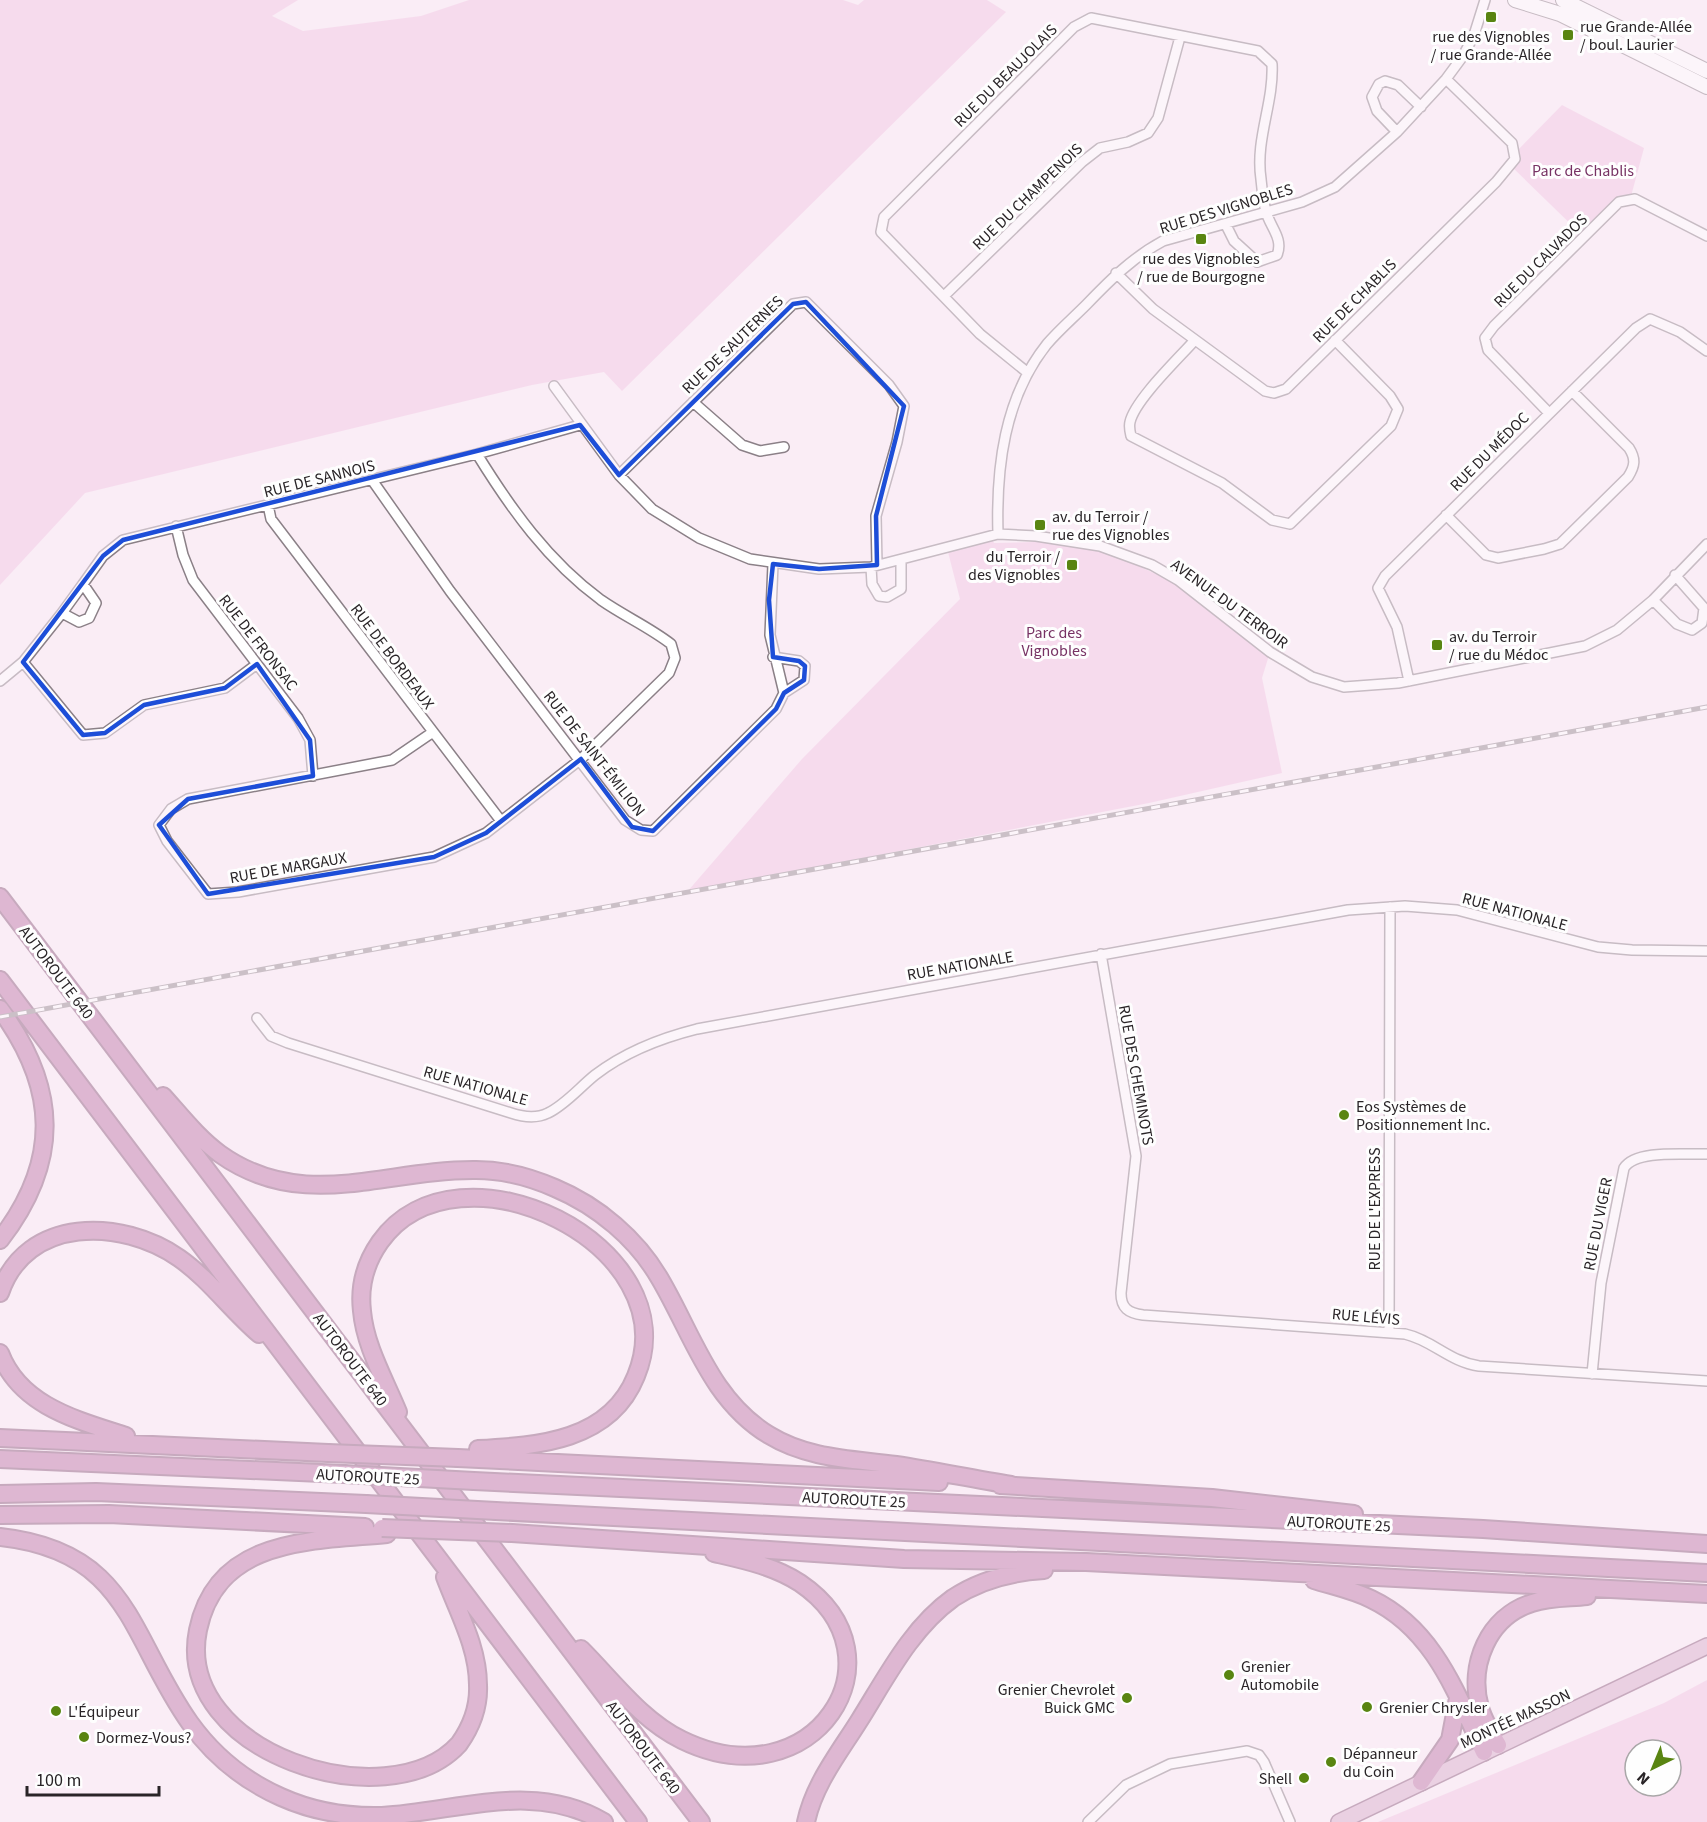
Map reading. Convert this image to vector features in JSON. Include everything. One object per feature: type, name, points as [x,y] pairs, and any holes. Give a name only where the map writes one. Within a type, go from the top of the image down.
[{"type":"highway","name":"AUTOROUTE 640","points":[[0,897],[701,1822]]},
{"type":"highway","points":[[0,980],[638,1822]]},
{"type":"highway","points":[[0,1009],[32,1061],[41,1087],[45,1121],[42,1152],[34,1182],[21,1210],[0,1240]]},
{"type":"highway","points":[[91,1017],[204,1141],[234,1163],[269,1179],[299,1185],[328,1186],[436,1172],[486,1170],[539,1181],[585,1203],[615,1225],[649,1262],[706,1368],[729,1401],[748,1420],[778,1440],[824,1456],[1011,1485]]},
{"type":"highway","points":[[0,1438],[147,1442],[328,1453],[417,1455],[456,1454],[526,1447],[571,1436],[608,1415],[628,1393],[636,1377],[645,1335],[640,1305],[631,1284],[616,1264],[595,1244],[568,1225],[547,1214],[488,1198],[446,1200],[424,1206],[405,1218],[389,1231],[376,1248],[364,1278],[361,1298],[363,1321],[369,1344],[407,1433]]},
{"type":"highway","points":[[0,1293],[17,1262],[30,1250],[52,1237],[89,1230],[126,1234],[162,1248],[185,1263],[234,1312],[288,1360]]},
{"type":"highway","points":[[0,1353],[20,1385],[43,1403],[71,1417],[147,1442]]},
{"type":"highway","points":[[456,1454],[1011,1485],[1245,1501],[1483,1529]]},
{"type":"highway","name":"AUTOROUTE 25","points":[[0,1459],[1483,1529],[1707,1544]]},
{"type":"highway","name":"AUTOROUTE 25","points":[[0,1494],[96,1492],[366,1504],[1707,1573]]},
{"type":"highway","points":[[0,1515],[109,1514],[384,1531]]},
{"type":"highway","points":[[439,1559],[468,1635],[477,1669],[478,1686],[475,1711],[461,1742],[442,1763],[428,1773],[394,1786],[375,1788],[338,1785],[290,1770],[260,1754],[219,1715],[208,1698],[196,1660],[196,1640],[202,1613],[223,1580],[238,1567],[261,1553],[302,1540],[384,1531],[512,1533],[774,1548],[904,1559],[1086,1562],[1707,1594]]},
{"type":"highway","points":[[0,1537],[34,1543],[59,1552],[85,1566],[106,1584],[131,1614],[171,1692],[196,1731],[237,1770],[279,1796],[328,1812],[364,1816],[397,1815],[507,1800],[539,1801],[568,1806],[604,1822]]},
{"type":"highway","points":[[542,1611],[640,1710],[683,1740],[722,1753],[752,1756],[781,1752],[805,1741],[828,1719],[843,1687],[845,1652],[841,1634],[832,1615],[806,1588],[779,1572],[758,1563],[666,1541]]},
{"type":"highway","points":[[774,1548],[885,1552],[1143,1544]]},
{"type":"highway","points":[[806,1822],[814,1795],[825,1774],[904,1650],[940,1608],[964,1591],[991,1579],[1086,1562]]},
{"type":"highway","points":[[1290,1572],[1364,1596],[1398,1615],[1428,1643],[1458,1698],[1491,1748]]},
{"type":"highway","points":[[1491,1748],[1480,1708],[1477,1678],[1481,1652],[1500,1622],[1517,1610],[1539,1601],[1638,1589]]},
{"type":"highway","points":[[1421,1782],[1450,1740],[1458,1698]]},
{"type":"main road","name":"MONTÉE MASSON","points":[[1339,1822],[1707,1646]]},
{"type":"street","name":"RUE DES VIGNOBLES","points":[[998,534],[997,497],[1003,437],[1029,373],[1047,344],[1116,273],[1145,251],[1163,241],[1266,213],[1335,187],[1397,132],[1446,79],[1463,56],[1474,35],[1485,0]]},
{"type":"street","points":[[1515,0],[1560,14],[1707,87]]},
{"type":"street","points":[[1563,0],[1707,71]]},
{"type":"street","name":"RUE DU BEAUJOLAIS","points":[[1029,373],[980,334],[881,232],[880,225],[884,217],[1074,27],[1091,18],[1180,38],[1258,51],[1272,64],[1273,82],[1260,139],[1258,161],[1266,213]]},
{"type":"street","name":"RUE DU CHAMPENOIS","points":[[944,296],[1082,162],[1100,148],[1128,142],[1148,134],[1158,118],[1180,38]]},
{"type":"street","name":"RUE DE CHABLIS","points":[[1116,273],[1153,309],[1265,391],[1274,393],[1286,389],[1496,182],[1515,159],[1512,143],[1446,79]]},
{"type":"street","points":[[1397,132],[1377,111],[1372,97],[1379,84],[1385,81],[1398,85],[1421,107]]},
{"type":"street","name":"RUE DU CALVADOS","points":[[1549,413],[1488,350],[1485,338],[1494,326],[1619,202],[1635,200],[1707,236]]},
{"type":"street","points":[[1226,225],[1234,241],[1245,254],[1257,262],[1265,261],[1277,255],[1280,248],[1266,213]]},
{"type":"street","name":"RUE DE SAUTERNES","points":[[619,475],[793,304],[806,302],[889,385],[904,406],[897,442],[876,516],[874,566]]},
{"type":"street","name":"RUE DU MÉDOC","points":[[1408,681],[1397,627],[1378,588],[1385,576],[1636,328],[1650,319],[1680,332],[1707,351]]},
{"type":"street","points":[[1194,341],[1160,377],[1134,412],[1129,423],[1131,436],[1222,483],[1272,520],[1290,524],[1391,426],[1398,409],[1390,396],[1335,340]]},
{"type":"street","name":"AVENUE DU TERROIR","points":[[554,386],[580,425],[619,475],[652,509],[699,538],[750,559],[819,569],[874,566],[998,534],[1036,536],[1100,546],[1152,565],[1185,584],[1270,652],[1312,677],[1344,687],[1408,681],[1585,646],[1617,630],[1653,600],[1707,544]]},
{"type":"street","points":[[1446,515],[1486,555],[1498,558],[1560,544],[1628,477],[1634,467],[1634,457],[1629,448],[1572,391]]},
{"type":"street","points":[[693,402],[742,445],[760,451],[784,447]]},
{"type":"street","name":"RUE DE SANNOIS","points":[[0,681],[22,662],[62,614],[103,556],[123,540],[477,454],[580,425]]},
{"type":"street","name":"RUE DE MARGAUX","points":[[433,732],[392,760],[188,799],[171,809],[159,825],[166,841],[208,894],[222,894],[434,857],[486,833],[581,759],[669,673],[675,658],[671,644],[654,631],[608,604],[576,579],[536,539],[509,504],[477,454]]},
{"type":"street","name":"RUE DE SAINT-ÉMILION","points":[[372,480],[482,632],[632,827],[653,831],[776,709],[784,693]]},
{"type":"street","name":"RUE DE BORDEAUX","points":[[268,505],[271,519],[501,821]]},
{"type":"street","name":"RUE DE FRONSAC","points":[[176,526],[183,555],[193,580],[298,718],[310,740],[313,776]]},
{"type":"street","points":[[874,566],[872,584],[879,596],[887,597],[901,589],[901,560]]},
{"type":"street","points":[[773,564],[769,600],[773,657],[784,693],[804,680],[805,666],[800,662],[773,657]]},
{"type":"street","points":[[1653,600],[1677,624],[1692,630],[1702,623],[1704,608],[1675,575]]},
{"type":"street","points":[[62,614],[79,622],[89,618],[96,603],[83,584]]},
{"type":"street","points":[[22,662],[82,735],[96,736],[105,733],[144,705],[225,688],[257,664]]},
{"type":"street","name":"RUE DE L'EXPRESS","points":[[1389,1332],[1390,907]]},
{"type":"street","name":"RUE NATIONALE","points":[[257,1018],[271,1036],[288,1043],[511,1113],[537,1117],[554,1110],[616,1061],[648,1045],[686,1031],[1348,910],[1433,907],[1474,913],[1560,939],[1608,948],[1707,951]]},
{"type":"street","name":"RUE DES CHEMINOTS","points":[[1101,954],[1136,1156],[1121,1293],[1124,1308]]},
{"type":"street","name":"RUE DU VIGER","points":[[1592,1374],[1600,1283],[1624,1167],[1631,1159],[1644,1156],[1707,1154]]},
{"type":"street","name":"RUE LÉVIS","points":[[1124,1308],[1143,1315],[1389,1332],[1420,1338],[1455,1360],[1470,1365],[1707,1381]]},
{"type":"street","points":[[1088,1822],[1126,1785],[1170,1764],[1247,1751],[1259,1755],[1264,1762],[1290,1822]]},
{"type":"highlighted area","points":[[806,302],[904,406],[876,516],[877,565],[819,569],[773,564],[769,600],[773,657],[799,661],[805,666],[804,680],[784,693],[776,709],[653,831],[632,827],[581,759],[486,833],[434,857],[208,894],[159,825],[188,799],[313,776],[310,740],[257,664],[225,688],[144,705],[105,733],[83,735],[23,662],[103,556],[123,540],[580,425],[619,475],[793,304]]},
{"type":"green space","points":[[0,0],[298,0],[272,16],[303,31],[421,16],[469,0],[843,0],[858,5],[864,0],[987,0],[1006,12],[622,391],[604,372],[532,385],[85,493],[0,585]]},
{"type":"green space","name":"Parc de Chablis","points":[[1562,105],[1644,148],[1630,200],[1619,202],[1584,237],[1511,166],[1514,154]]},
{"type":"green space","name":"Parc des Vignobles","points":[[991,537],[994,543],[1072,541],[1123,559],[1178,584],[1270,652],[1262,678],[1282,773],[1149,803],[687,892],[802,759],[960,599],[948,552]]},
{"type":"green space","points":[[1707,1680],[1707,1822],[1378,1822],[1664,1703]]},
{"type":"railway","points":[[0,1017],[1707,707]]},
{"type":"place","name":"rue des Vignobles / rue Grande-Allée","points":[[1491,17]]},
{"type":"place","name":"rue Grande-Allée / boul. Laurier","points":[[1568,35]]},
{"type":"place","name":"rue des Vignobles / rue de Bourgogne","points":[[1201,239]]},
{"type":"place","name":"av. du Terroir / rue des Vignobles","points":[[1040,525]]},
{"type":"place","name":"du Terroir / des Vignobles","points":[[1072,565]]},
{"type":"place","name":"av. du Terroir / rue du Médoc","points":[[1437,645]]},
{"type":"place","name":"Eos Systèmes de Positionnement Inc.","points":[[1344,1115]]},
{"type":"place","name":"Grenier Automobile","points":[[1229,1675]]},
{"type":"place","name":"Grenier Chevrolet Buick GMC","points":[[1127,1698]]},
{"type":"place","name":"Grenier Chrysler","points":[[1367,1707]]},
{"type":"place","name":"L'Équipeur","points":[[56,1711]]},
{"type":"place","name":"Dormez-Vous?","points":[[84,1737]]},
{"type":"place","name":"Dépanneur du Coin","points":[[1331,1762]]},
{"type":"place","name":"Shell","points":[[1304,1778]]}]
